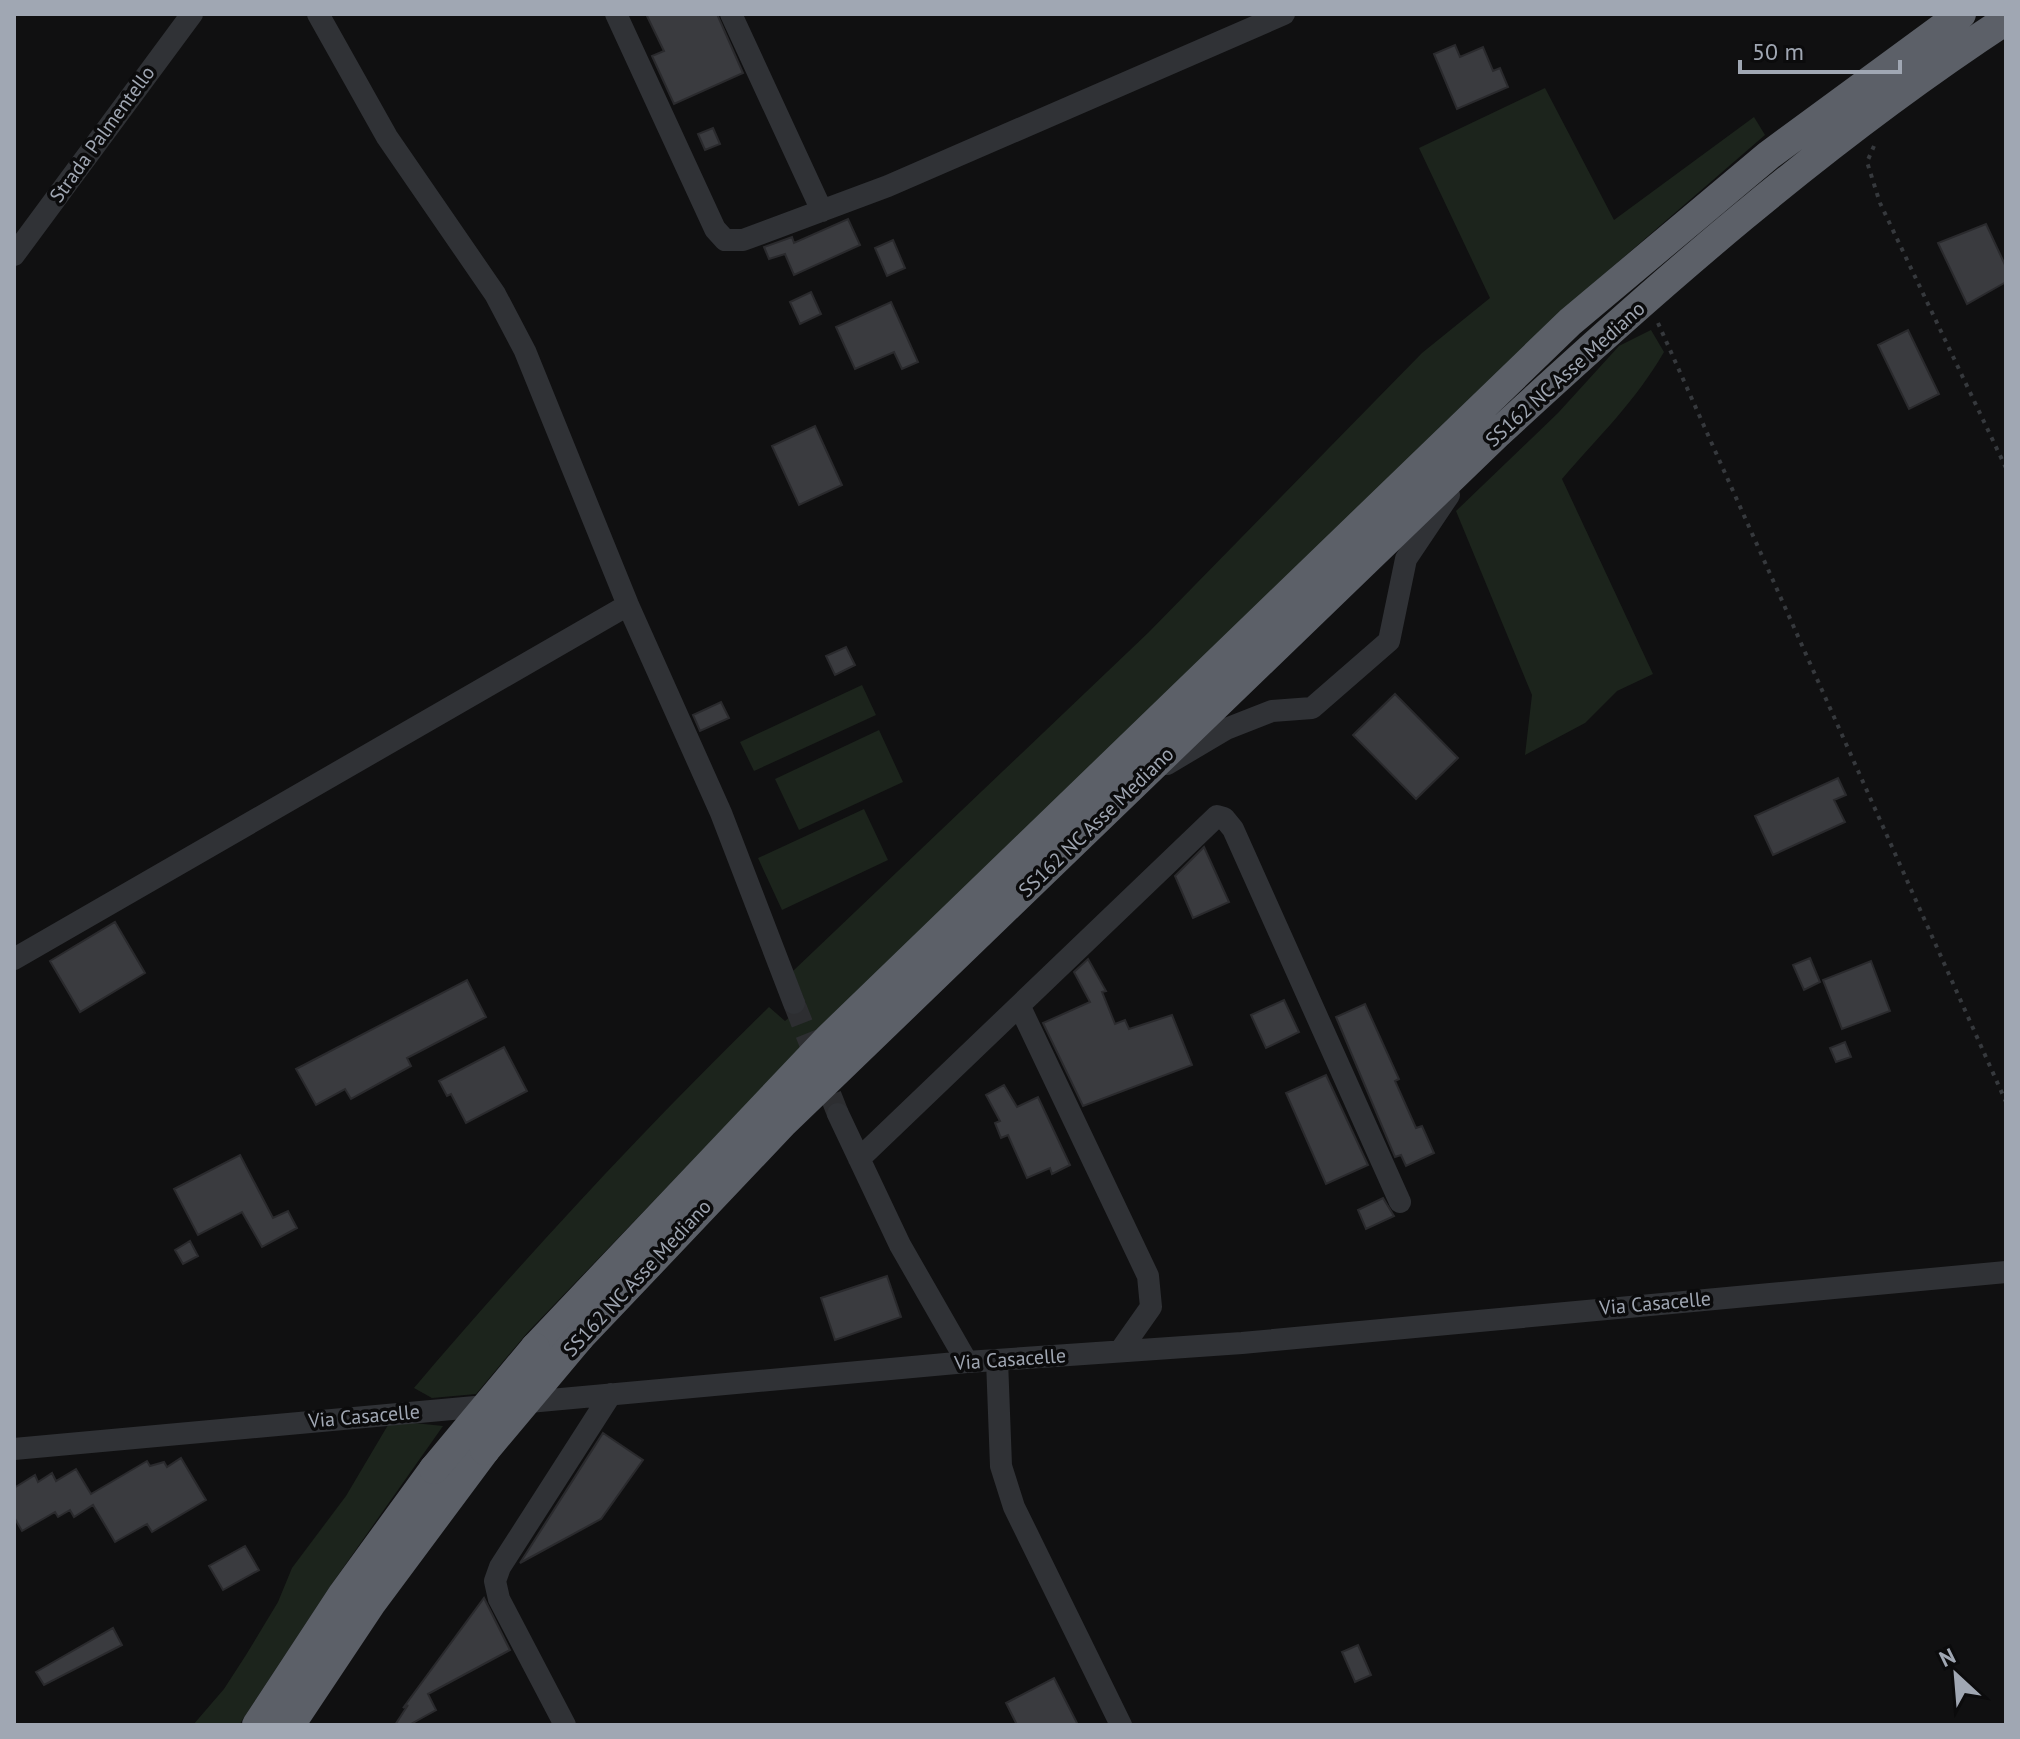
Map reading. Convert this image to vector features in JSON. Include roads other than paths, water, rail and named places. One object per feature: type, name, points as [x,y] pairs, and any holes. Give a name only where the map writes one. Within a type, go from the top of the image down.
[{"type":"highway","name":"SS162 NC Asse Mediano","points":[[257,1725],[343,1594],[434,1469],[535,1348],[828,1039],[1570,322],[1769,155],[1961,14]]},
{"type":"highway","name":"SS162 NC Asse Mediano","points":[[290,1725],[372,1602],[485,1450],[579,1338],[783,1123],[1497,434],[1588,350],[1788,179],[1953,55],[2006,20]]},
{"type":"street","name":"Strada Palmentello","points":[[14,255],[192,14]]},
{"type":"street","points":[[318,14],[387,137],[495,294],[525,351],[628,605],[721,813],[794,1003]]},
{"type":"street","points":[[616,14],[715,229],[725,240],[743,240],[900,182],[1284,14]]},
{"type":"street","points":[[731,14],[822,211]]},
{"type":"street","points":[[1142,779],[1226,729],[1272,711],[1312,708],[1389,641],[1406,559],[1432,517],[1497,434]]},
{"type":"street","points":[[14,959],[628,605]]},
{"type":"street","points":[[859,1159],[1020,1007],[1206,823],[1217,816],[1224,818],[1233,829],[1400,1202]]},
{"type":"street","points":[[1020,1007],[1148,1276],[1151,1307],[1120,1351]]},
{"type":"street","points":[[838,1114],[900,1245],[967,1362]]},
{"type":"street","name":"Via Casacelle","points":[[14,1449],[2006,1272]]},
{"type":"street","points":[[997,1360],[1001,1466],[1014,1507],[1121,1725]]},
{"type":"street","points":[[565,1725],[499,1599],[495,1581],[500,1567],[611,1394]]},
{"type":"tunnel","points":[[794,1003],[838,1114]]}]
